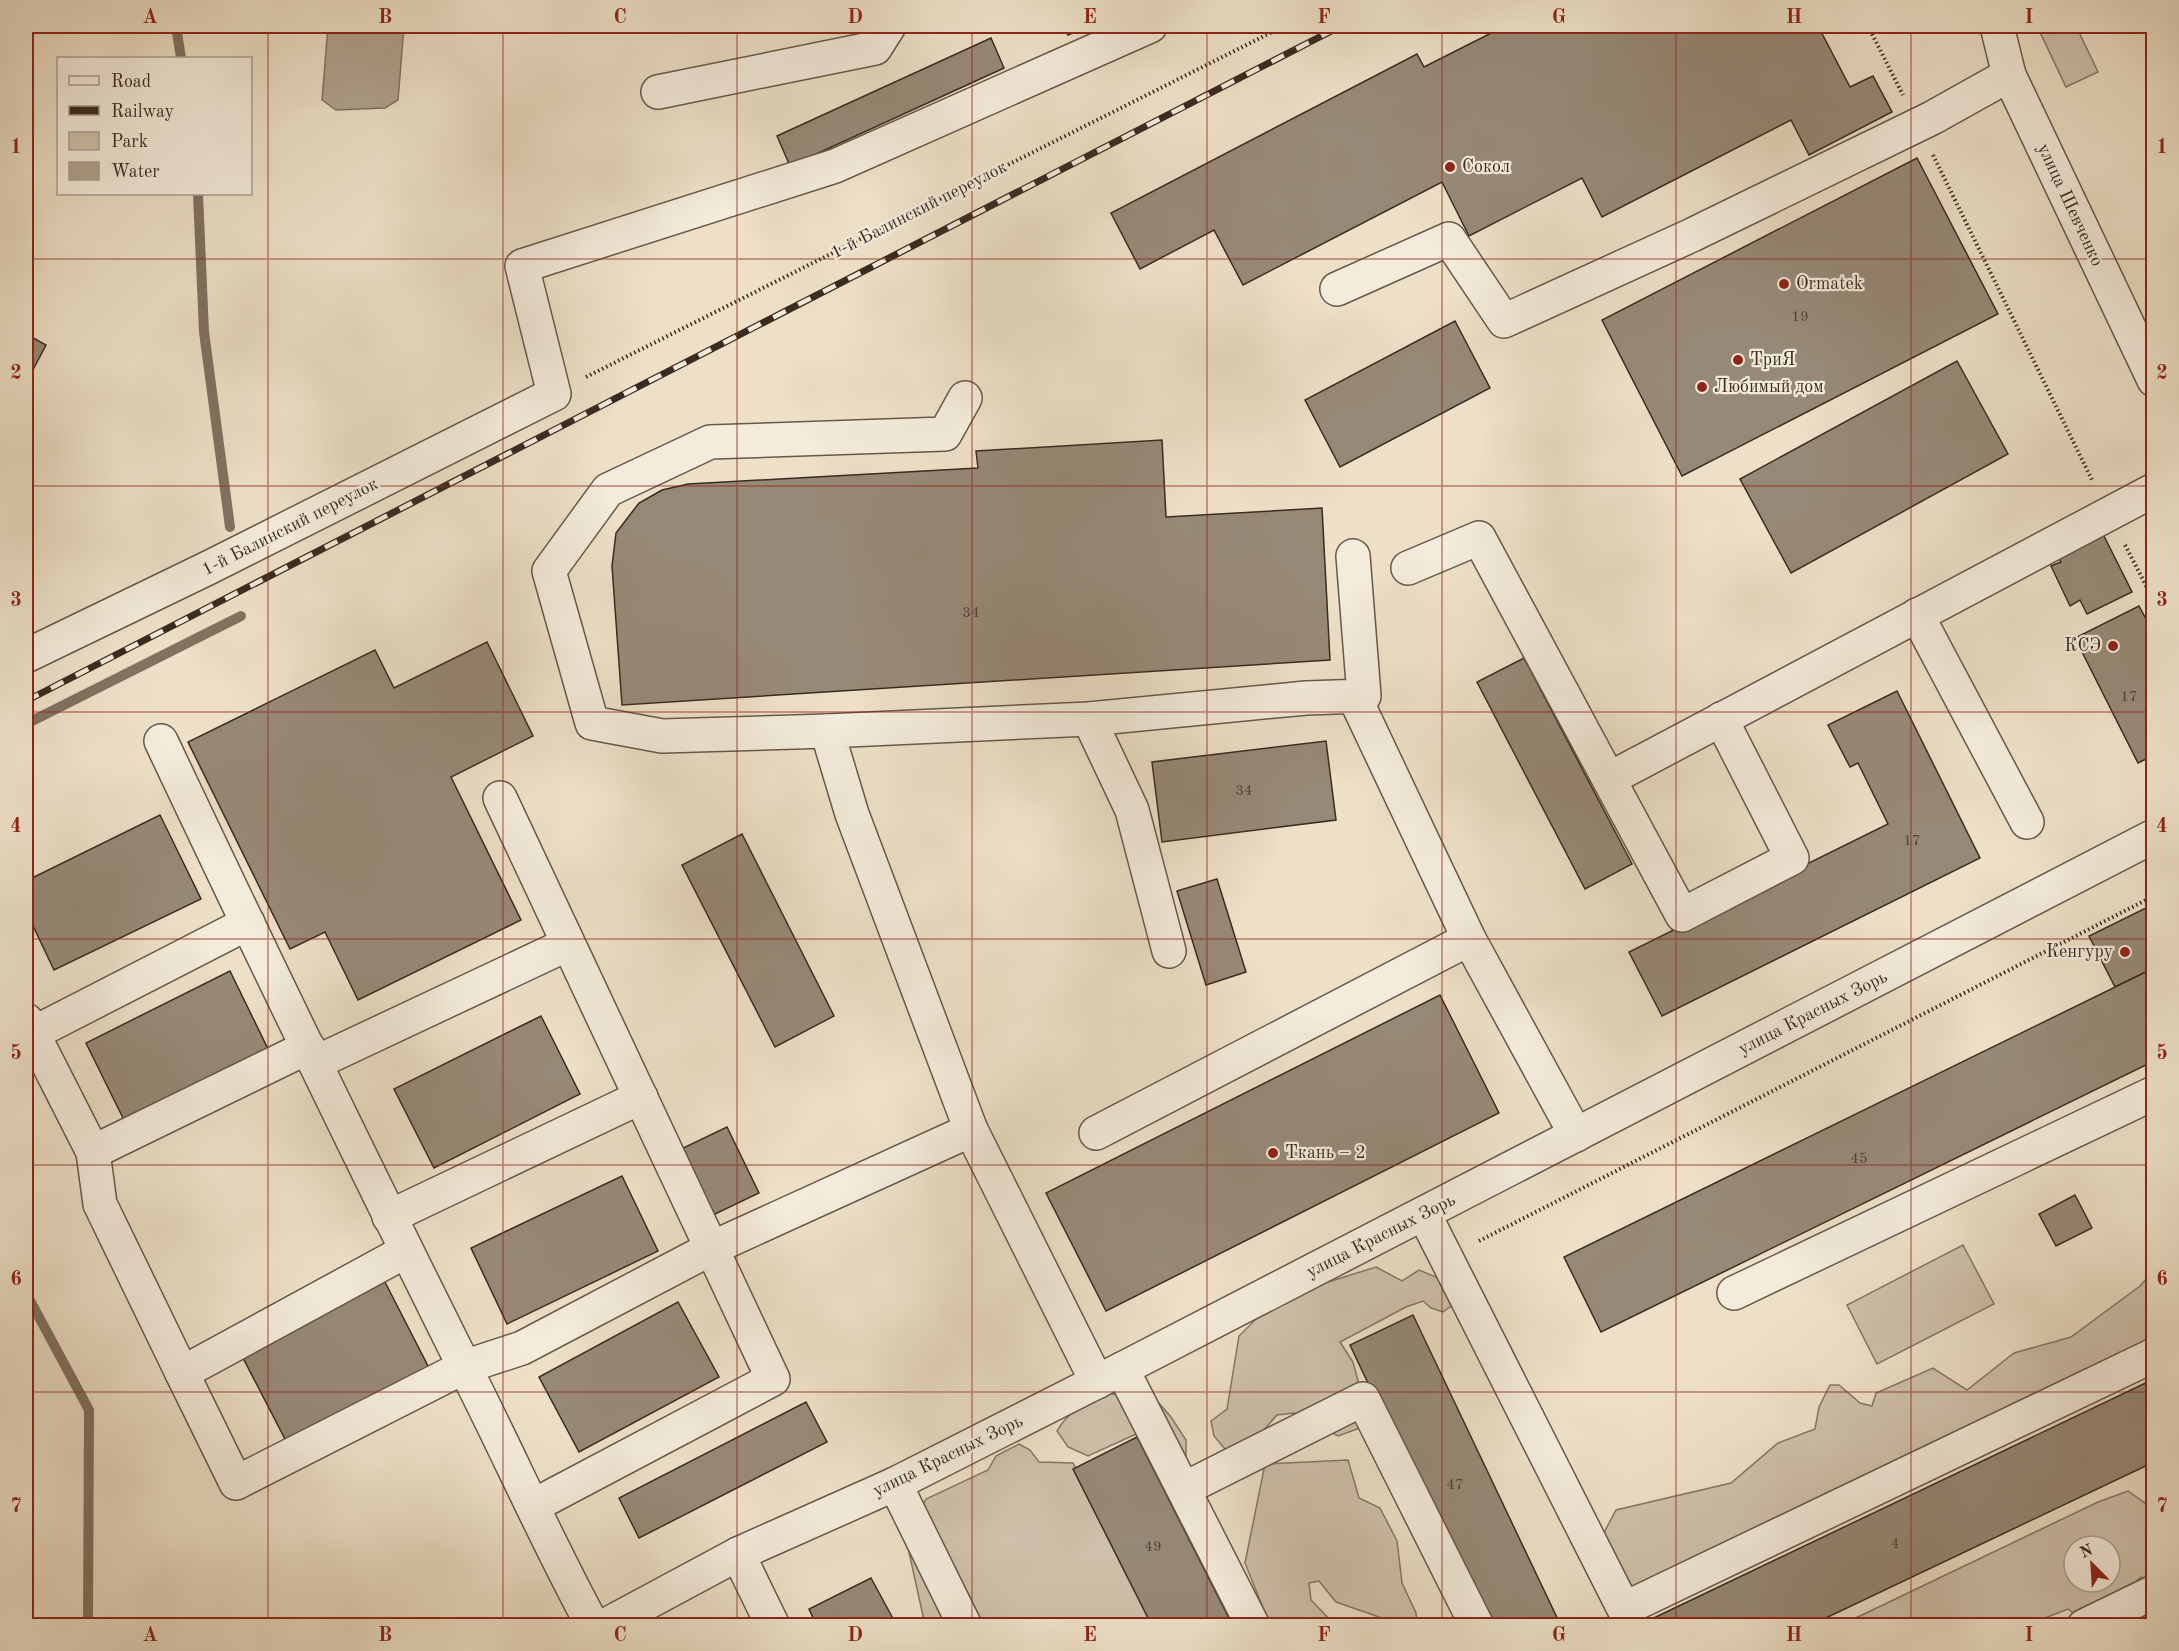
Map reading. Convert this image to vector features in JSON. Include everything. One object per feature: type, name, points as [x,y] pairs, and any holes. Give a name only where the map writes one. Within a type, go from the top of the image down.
[{"type":"street","points":[[658,92],[875,48],[889,26]]},
{"type":"street","points":[[554,394],[522,266],[835,166],[1150,26]]},
{"type":"street","name":"улица Шевченко","points":[[1997,26],[2009,75],[2154,380]]},
{"type":"street","points":[[1337,289],[1449,239],[1504,321],[1692,235],[1932,118],[2009,75]]},
{"type":"street","name":"1-й Балинский переулок","points":[[26,656],[208,568],[554,394]]},
{"type":"street","points":[[965,398],[945,434],[710,442],[608,490],[549,571],[592,723],[662,736],[827,732],[1089,719],[1306,698],[1364,696],[1353,556]]},
{"type":"street","points":[[1609,779],[2154,490]]},
{"type":"street","points":[[1408,568],[1479,538],[1682,915],[1792,858],[1721,719]]},
{"type":"street","points":[[1917,615],[2027,822]]},
{"type":"street","points":[[1354,696],[1469,939],[1576,1135]]},
{"type":"street","points":[[1089,719],[1132,810],[1169,951]]},
{"type":"street","points":[[827,732],[852,814],[971,1130],[1109,1376],[1184,1489],[1253,1626]]},
{"type":"street","points":[[161,741],[406,1251],[557,1559],[593,1626]]},
{"type":"street","points":[[500,798],[773,1378],[533,1506]]},
{"type":"street","name":"улица Красных Зорь","points":[[604,1626],[738,1554],[895,1484],[1109,1376],[2154,836]]},
{"type":"street","points":[[248,923],[29,1027],[93,1152],[100,1204],[236,1483],[464,1367],[522,1348],[712,1248],[971,1130]]},
{"type":"street","points":[[1096,1132],[1469,939]]},
{"type":"street","points":[[93,1152],[568,944]]},
{"type":"street","points":[[1734,1293],[2154,1093]]},
{"type":"street","points":[[390,1217],[641,1097]]},
{"type":"street","points":[[1424,1214],[1624,1609],[2154,1355]]},
{"type":"street","points":[[182,1373],[406,1251]]},
{"type":"street","points":[[1184,1489],[1363,1399],[1477,1626]]},
{"type":"street","points":[[895,1484],[965,1626]]},
{"type":"street","points":[[738,1554],[773,1626]]},
{"type":"street","points":[[2084,1626],[2154,1592]]},
{"type":"path","name":"1-й Балинский переулок","points":[[554,394],[1284,26]]},
{"type":"path","points":[[1868,26],[2154,602]]},
{"type":"path","points":[[1446,1258],[2154,896]]},
{"type":"green space","points":[[2037,26],[2076,26],[2098,72],[2066,87]]},
{"type":"green space","points":[[1963,1245],[1994,1304],[1877,1364],[1847,1305]]},
{"type":"green space","points":[[1376,1267],[1402,1281],[1419,1270],[1443,1280],[1454,1296],[1451,1306],[1443,1312],[1431,1308],[1423,1301],[1406,1307],[1340,1342],[1353,1362],[1363,1399],[1360,1428],[1338,1436],[1294,1413],[1277,1415],[1263,1431],[1230,1455],[1214,1436],[1211,1421],[1227,1409],[1239,1336],[1257,1318],[1325,1283]]},
{"type":"green space","points":[[2153,1271],[2153,1353],[1624,1609],[1597,1546],[1616,1510],[1731,1483],[1778,1443],[1815,1429],[1819,1407],[1830,1385],[1839,1385],[1860,1403],[1872,1406],[1876,1393],[1933,1368],[1967,1390],[2014,1353],[2071,1337],[2140,1286]]},
{"type":"green space","points":[[1107,1393],[1158,1402],[1186,1440],[1186,1458],[1170,1452],[1155,1429],[1134,1435],[1088,1456],[1068,1447],[1057,1431],[1062,1424],[1079,1408]]},
{"type":"green space","points":[[1019,1444],[1030,1450],[1039,1462],[1073,1463],[1156,1625],[925,1625],[907,1543],[916,1515],[926,1499],[988,1470],[996,1456]]},
{"type":"green space","points":[[1348,1460],[1359,1498],[1380,1508],[1397,1541],[1402,1583],[1416,1613],[1417,1622],[1402,1625],[1336,1602],[1319,1581],[1309,1583],[1311,1600],[1335,1625],[1270,1625],[1245,1563],[1265,1464]]},
{"type":"green space","points":[[2128,1491],[2153,1509],[2153,1581],[2141,1577],[2125,1591],[2137,1606],[2140,1625],[2088,1625],[2068,1609],[2027,1625],[1839,1626],[2098,1502]]},
{"type":"water","points":[[328,26],[404,26],[398,100],[385,108],[336,110],[322,100]]},
{"type":"building","points":[[1064,26],[1089,26],[1068,35]]},
{"type":"building","name":"Сокол","points":[[1505,26],[1818,26],[1850,87],[1873,76],[1892,112],[1809,155],[1791,120],[1602,217],[1582,178],[1469,236],[1442,182],[1243,285],[1214,230],[1140,269],[1111,213],[1417,54],[1424,67]]},
{"type":"building","points":[[991,38],[1004,68],[790,166],[777,136]]},
{"type":"building","points":[[1917,158],[1998,314],[1682,476],[1602,320]]},
{"type":"building","points":[[1455,321],[1490,388],[1340,467],[1305,400]]},
{"type":"building","points":[[26,334],[46,345],[26,383]]},
{"type":"building","points":[[1957,361],[2008,454],[1791,573],[1740,479]]},
{"type":"building","points":[[1162,440],[1166,517],[1322,508],[1330,660],[622,705],[612,566],[616,533],[639,503],[662,490],[688,484],[978,468],[976,451]]},
{"type":"building","points":[[2100,528],[2132,592],[2087,614],[2080,600],[2070,606],[2051,566],[2061,562],[2055,550]]},
{"type":"building","points":[[2139,606],[2154,634],[2154,755],[2138,763],[2075,638]]},
{"type":"building","points":[[487,642],[533,736],[451,777],[521,920],[358,1000],[325,932],[290,949],[188,742],[375,650],[394,688]]},
{"type":"building","points":[[1524,658],[1632,864],[1585,889],[1477,682]]},
{"type":"building","points":[[1897,691],[1980,858],[1662,1016],[1629,952],[1888,824],[1858,763],[1850,767],[1828,725]]},
{"type":"building","points":[[1326,741],[1336,820],[1162,842],[1152,762]]},
{"type":"building","points":[[160,815],[201,899],[54,970],[26,911],[26,881]]},
{"type":"building","points":[[742,834],[834,1016],[775,1047],[682,865]]},
{"type":"building","points":[[1217,879],[1246,972],[1206,985],[1177,891]]},
{"type":"building","name":"Кенгуру","points":[[2154,904],[2154,968],[2115,987],[2089,936]]},
{"type":"building","points":[[2154,968],[2154,1061],[1601,1332],[1564,1257]]},
{"type":"building","points":[[230,971],[269,1051],[125,1122],[86,1043]]},
{"type":"building","name":"Ткань – 2","points":[[1440,995],[1499,1113],[1106,1311],[1046,1193]]},
{"type":"building","points":[[541,1016],[580,1094],[434,1168],[394,1089]]},
{"type":"building","points":[[727,1127],[759,1193],[713,1215],[681,1149]]},
{"type":"building","points":[[622,1176],[658,1251],[507,1324],[471,1248]]},
{"type":"building","points":[[2075,1195],[2092,1228],[2056,1246],[2039,1214]]},
{"type":"building","points":[[385,1282],[429,1368],[286,1441],[242,1356]]},
{"type":"building","points":[[678,1302],[719,1377],[579,1452],[539,1377]]},
{"type":"building","points":[[1413,1315],[1561,1626],[1483,1626],[1350,1345]]},
{"type":"building","points":[[2154,1379],[2154,1462],[1809,1626],[1637,1626]]},
{"type":"building","points":[[806,1402],[827,1442],[639,1538],[619,1498]]},
{"type":"building","points":[[1137,1437],[1233,1626],[1152,1626],[1073,1469]]},
{"type":"building","points":[[871,1578],[897,1626],[817,1626],[809,1609]]},
{"type":"waterway","points":[[176,26],[181,57]]},
{"type":"waterway","points":[[198,195],[204,332],[230,527]]},
{"type":"waterway","points":[[26,724],[241,616]]},
{"type":"waterway","points":[[26,1293],[89,1410],[88,1626]]},
{"type":"railway","points":[[26,701],[1341,26]]},
{"type":"place","name":"Сокол","points":[[1450,167]]},
{"type":"place","name":"Ormatek","points":[[1784,284]]},
{"type":"place","name":"ТриЯ","points":[[1738,360]]},
{"type":"place","name":"Любимый дом","points":[[1702,387]]},
{"type":"place","name":"КСЭ","points":[[2113,646]]},
{"type":"place","name":"Кенгуру","points":[[2125,952]]},
{"type":"place","name":"Ткань – 2","points":[[1273,1153]]}]
